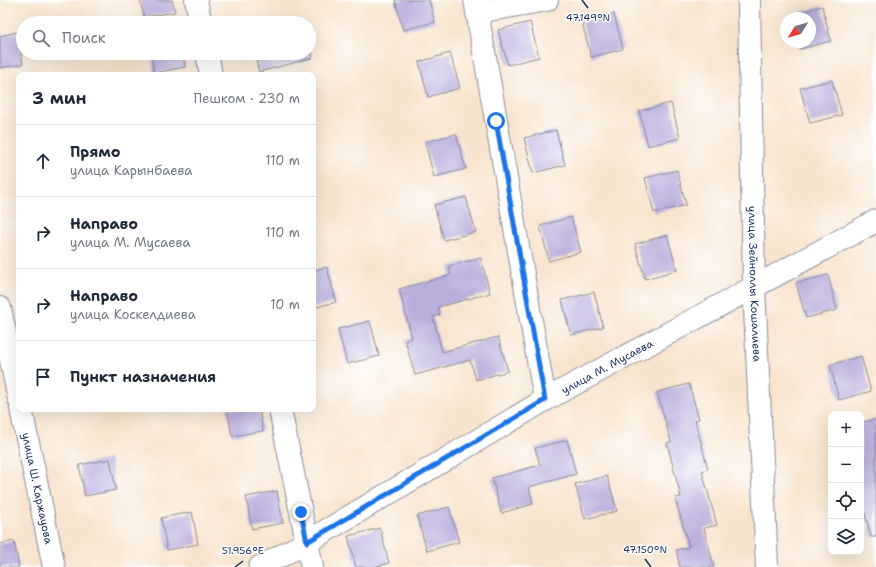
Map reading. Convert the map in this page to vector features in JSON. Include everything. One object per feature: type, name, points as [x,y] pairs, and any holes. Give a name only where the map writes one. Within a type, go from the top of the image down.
[{"type":"street","points":[[196,0],[199,16]]},
{"type":"street","points":[[545,400],[476,6],[547,0]]},
{"type":"street","name":"улица Зейноллы Кошалиева","points":[[749,0],[754,287],[767,567]]},
{"type":"street","points":[[208,60],[210,72]]},
{"type":"street","name":"улица М. Мусаева","points":[[260,567],[307,542],[545,400],[876,221]]},
{"type":"street","points":[[0,308],[16,385]]},
{"type":"street","name":"улица Ш. Каржауова","points":[[22,412],[54,567]]},
{"type":"street","points":[[281,412],[312,567]]},
{"type":"building","points":[[140,0],[172,0],[175,12],[144,16]]},
{"type":"building","points":[[395,0],[429,0],[435,22],[403,30]]},
{"type":"building","points":[[822,6],[831,41],[816,45],[816,12],[801,12]]},
{"type":"building","points":[[614,14],[623,49],[591,57],[582,22]]},
{"type":"building","points":[[530,22],[539,57],[508,65],[498,30]]},
{"type":"building","points":[[16,32],[16,60],[22,60],[23,64],[0,68],[0,36]]},
{"type":"building","points":[[450,53],[460,88],[428,97],[419,62]]},
{"type":"building","points":[[152,60],[184,60],[185,67],[154,72]]},
{"type":"building","points":[[256,60],[304,60],[259,72]]},
{"type":"building","points":[[832,80],[842,115],[810,123],[800,88]]},
{"type":"building","points":[[671,103],[680,138],[648,146],[639,111]]},
{"type":"building","points":[[556,130],[565,165],[533,173],[524,138]]},
{"type":"building","points":[[456,134],[466,169],[434,177],[425,142]]},
{"type":"building","points":[[677,170],[686,205],[654,213],[645,178]]},
{"type":"building","points":[[466,197],[476,232],[444,240],[434,205]]},
{"type":"building","points":[[571,217],[581,252],[549,261],[540,226]]},
{"type":"building","points":[[667,235],[677,270],[645,279],[635,244]]},
{"type":"building","points":[[481,258],[490,293],[438,307],[440,315],[433,317],[442,352],[498,337],[508,371],[476,380],[470,360],[415,375],[405,340],[412,338],[399,289],[451,275],[449,266]]},
{"type":"building","points":[[327,267],[336,302],[316,307],[316,269]]},
{"type":"building","points":[[828,275],[837,310],[806,318],[796,283]]},
{"type":"building","points":[[594,292],[603,327],[571,335],[562,300]]},
{"type":"building","points":[[370,321],[379,356],[347,364],[338,329]]},
{"type":"building","points":[[861,356],[871,391],[839,400],[830,365]]},
{"type":"building","points":[[689,384],[699,419],[695,420],[708,469],[702,471],[717,525],[704,528],[714,567],[680,567],[676,550],[689,547],[675,498],[681,497],[667,443],[671,442],[657,392]]},
{"type":"building","points":[[228,412],[260,412],[263,431],[232,436]]},
{"type":"building","points":[[876,419],[876,537],[871,537],[864,510],[864,422]]},
{"type":"building","points":[[567,440],[576,474],[529,487],[533,504],[501,513],[492,478],[540,465],[535,448]]},
{"type":"building","points":[[110,459],[116,490],[85,496],[79,465]]},
{"type":"building","points":[[607,476],[617,511],[585,519],[575,484]]},
{"type":"building","points":[[277,491],[283,523],[252,529],[246,497]]},
{"type":"building","points":[[449,507],[459,542],[427,551],[417,516]]},
{"type":"building","points":[[192,512],[198,544],[167,550],[161,518]]},
{"type":"building","points":[[380,528],[389,563],[374,567],[356,567],[348,536]]},
{"type":"building","points":[[14,541],[19,567],[0,567],[0,544]]},
{"type":"route","points":[[301,512],[307,542],[545,400],[496,121]]}]
